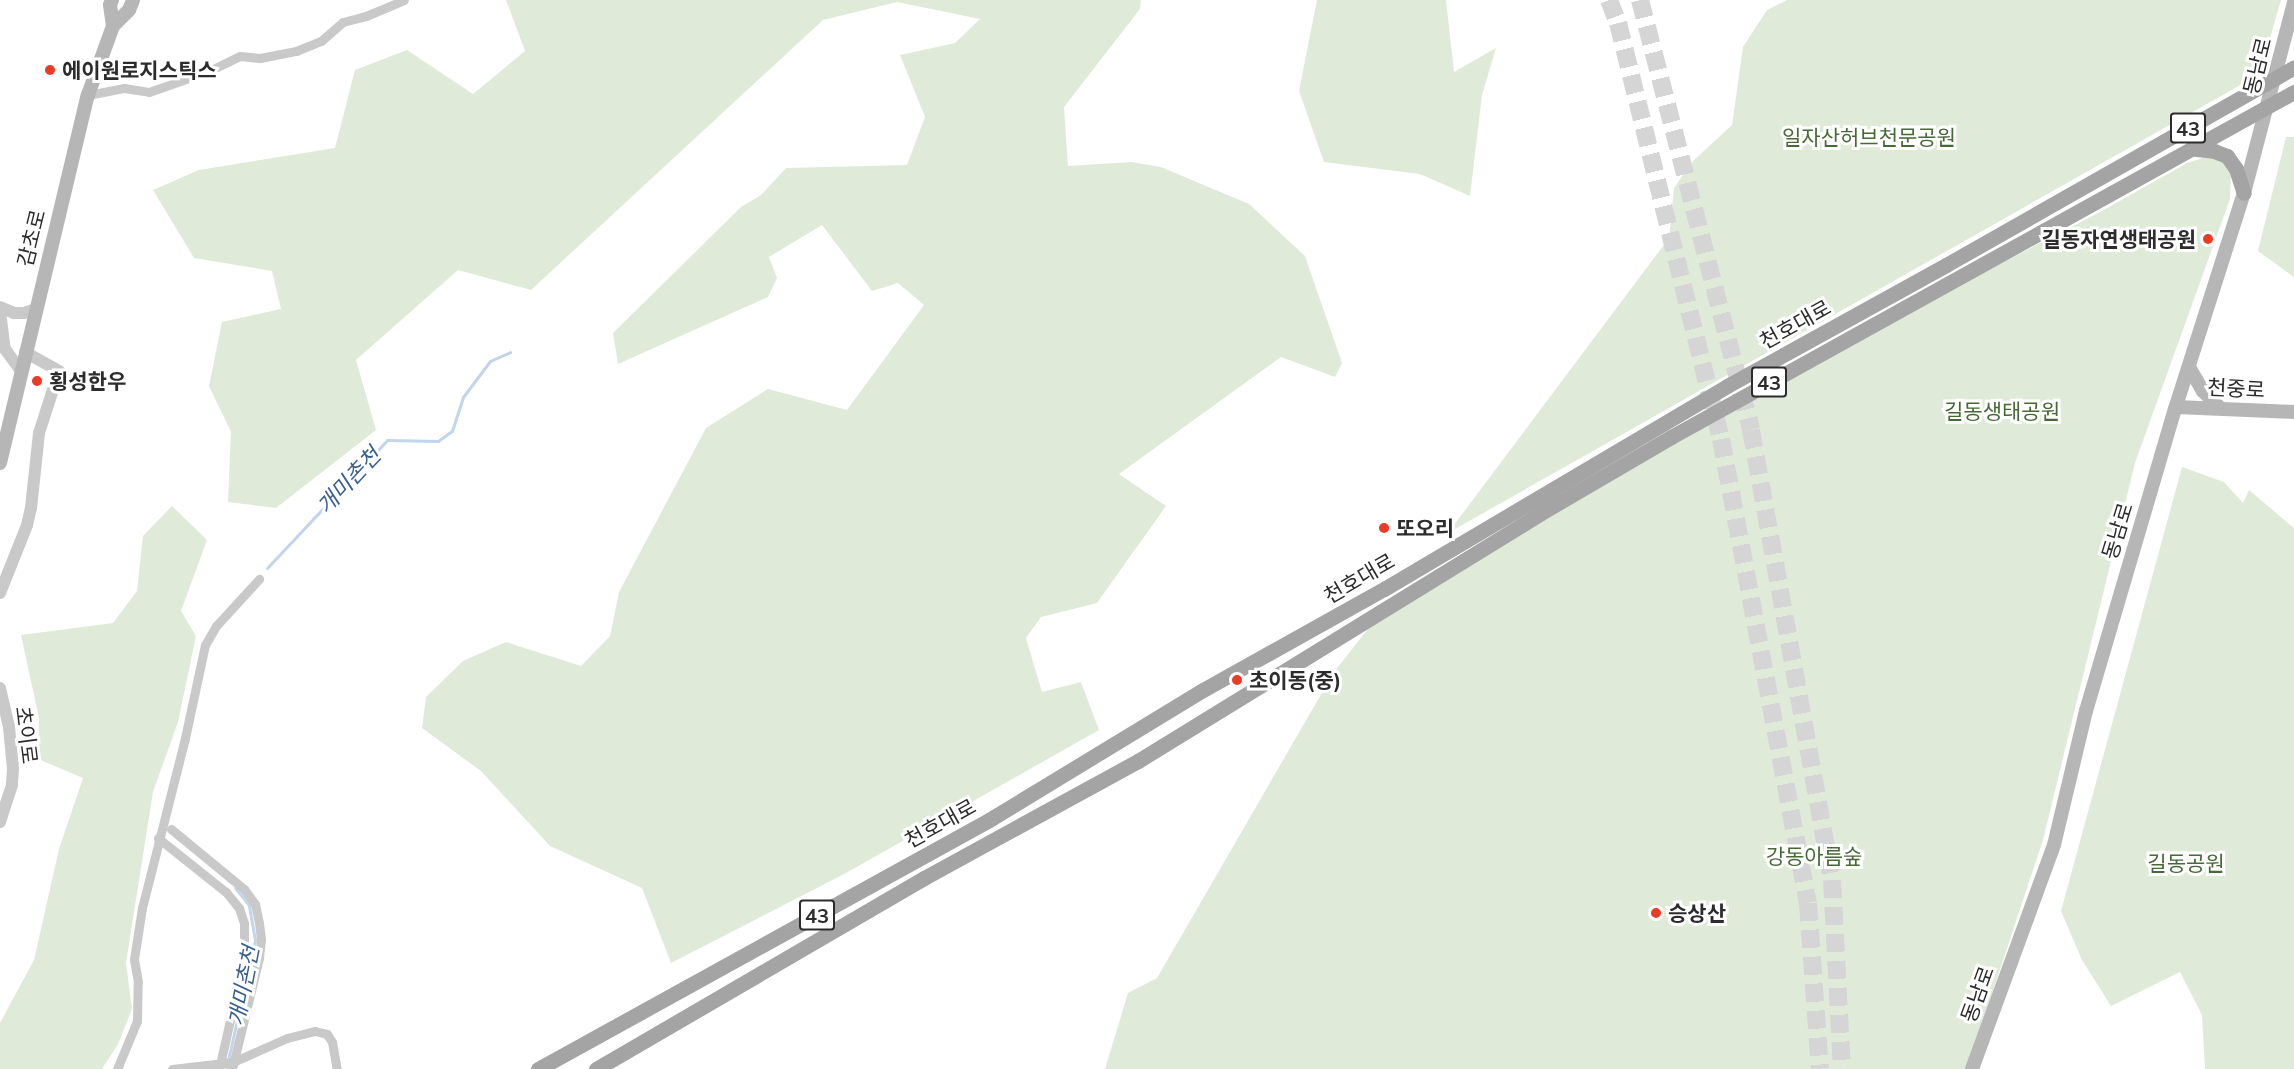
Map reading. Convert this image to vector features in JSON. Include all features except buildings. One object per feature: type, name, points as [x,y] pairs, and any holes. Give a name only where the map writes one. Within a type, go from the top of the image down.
[{"type":"main road","name":"감초로","points":[[112,0],[110,5],[113,26]]},
{"type":"main road","name":"감초로","points":[[0,463],[87,95],[113,26],[129,10],[133,0]]},
{"type":"main road","name":"동남로","points":[[1972,1069],[2054,845],[2086,711],[2176,407],[2244,193],[2294,2]]},
{"type":"main road","name":"천호대로","points":[[538,1069],[989,820],[1096,758],[1200,692],[1384,589],[1727,386],[2294,67]]},
{"type":"main road","name":"천호대로","points":[[596,1069],[924,878],[1138,761],[1540,513],[1691,426],[2294,92]]},
{"type":"main road","points":[[2196,148],[2227,156],[2236,169],[2244,193]]},
{"type":"main road","points":[[2189,367],[2204,391],[2220,408]]},
{"type":"main road","name":"천중로","points":[[2176,407],[2294,412]]},
{"type":"street","points":[[87,95],[124,88],[149,92],[240,56],[260,58],[296,51],[321,41],[343,22],[366,16],[404,0]]},
{"type":"street","points":[[21,371],[5,349],[0,309],[24,313],[36,309]]},
{"type":"street","points":[[0,593],[27,525],[39,434],[59,371],[25,352]]},
{"type":"street","points":[[117,1069],[130,1044],[137,1021],[138,982],[134,959],[142,908],[185,738],[205,645],[216,626],[259,579]]},
{"type":"street","name":"초이로","points":[[0,688],[9,727],[13,770],[12,785],[0,822]]},
{"type":"street","points":[[171,829],[244,889],[255,904],[261,939],[233,1066]]},
{"type":"street","points":[[158,838],[226,892],[239,908],[244,923],[244,958],[220,1067]]},
{"type":"street","points":[[172,1069],[206,1064],[220,1067],[233,1066],[287,1038],[315,1031],[327,1034],[332,1042],[337,1069]]},
{"type":"green space","points":[[506,0],[1141,0],[1140,9],[1064,107],[1068,166],[1131,162],[1161,167],[1249,204],[1305,256],[1342,363],[1335,377],[1281,357],[1119,474],[1166,506],[1097,603],[1041,617],[1026,638],[1042,692],[1081,682],[1099,730],[846,873],[671,963],[642,888],[550,846],[481,771],[422,728],[426,697],[463,661],[506,642],[581,666],[610,636],[619,592],[706,428],[768,389],[847,410],[924,305],[898,283],[872,291],[822,225],[769,257],[777,278],[768,297],[618,364],[613,333],[741,207],[761,195],[786,168],[907,165],[925,117],[900,55],[955,43],[980,19],[897,2],[823,20],[531,290],[458,270],[356,360],[376,430],[276,508],[228,502],[231,432],[209,386],[222,322],[281,309],[272,271],[194,258],[153,190],[199,170],[335,148],[355,70],[407,50],[473,94],[525,51]]},
{"type":"green space","points":[[1317,0],[1446,0],[1454,72],[1496,48],[1482,95],[1470,196],[1420,174],[1324,162],[1299,91]]},
{"type":"green space","name":"일자산허브천문공원","points":[[1787,0],[2281,0],[2262,66],[2244,83],[1448,533],[1669,238],[1674,188],[1693,161],[1732,125],[1743,47],[1767,10]]},
{"type":"green space","points":[[2286,137],[2294,137],[2294,277],[2258,251]]},
{"type":"green space","name":"강동아름숲","points":[[2212,155],[2223,160],[2231,171],[2230,199],[2135,463],[2043,840],[1967,1069],[1105,1069],[1128,993],[1157,978],[1334,672],[1390,601],[1734,402],[2102,211],[2187,163]]},
{"type":"green space","name":"길동공원","points":[[2182,467],[2224,482],[2243,503],[2249,490],[2294,528],[2294,1069],[2205,1069],[2202,1015],[2180,972],[2111,1006],[2082,960],[2061,911]]},
{"type":"green space","points":[[172,506],[207,540],[181,611],[196,636],[178,722],[153,792],[126,963],[132,1009],[118,1044],[102,1069],[0,1069],[0,1023],[34,960],[59,849],[83,778],[38,759],[39,718],[21,635],[113,623],[137,591],[143,536]]},
{"type":"waterway","name":"개미촌천","points":[[267,568],[387,440],[438,441],[452,431],[463,397],[490,361],[510,352]]},
{"type":"waterway","name":"개미촌천","points":[[226,1069],[255,940],[249,905],[235,888]]},
{"type":"tunnel","points":[[1609,0],[1618,23],[1721,439],[1808,903],[1820,1069]]},
{"type":"tunnel","points":[[1640,0],[1751,430],[1832,880],[1842,1069]]},
{"type":"place","name":"에이원로지스틱스","points":[[50,70]]},
{"type":"place","name":"길동자연생태공원","points":[[2208,239]]},
{"type":"place","name":"횡성한우","points":[[37,381]]},
{"type":"place","name":"또오리","points":[[1384,528]]},
{"type":"place","name":"초이동(중)","points":[[1237,680]]},
{"type":"place","name":"승상산","points":[[1656,913]]},
{"type":"park label","name":"길동생태공원","points":[[2002,411]]}]
